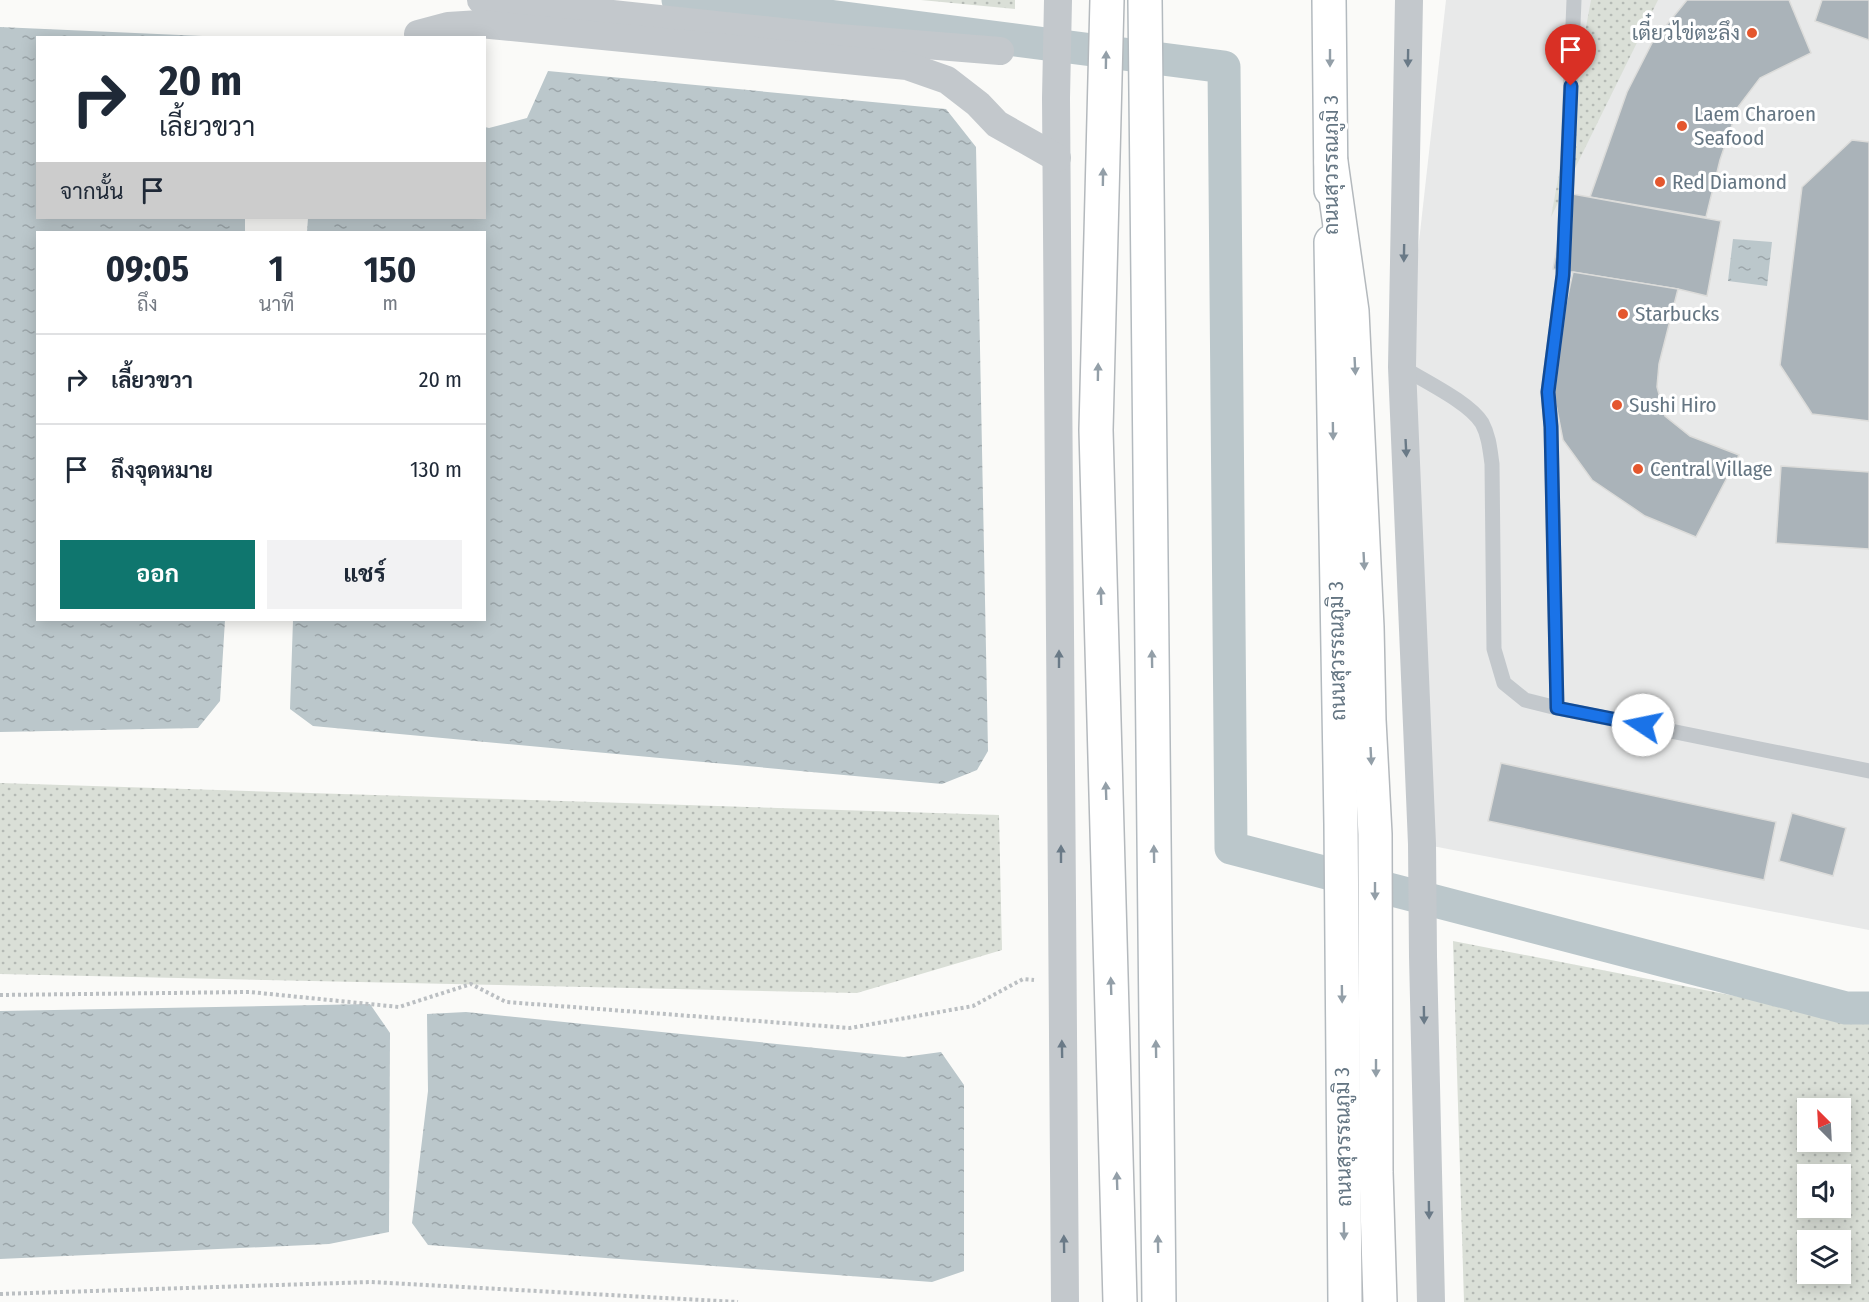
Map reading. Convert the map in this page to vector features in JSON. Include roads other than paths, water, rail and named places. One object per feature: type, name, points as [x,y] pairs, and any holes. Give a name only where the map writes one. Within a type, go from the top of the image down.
[{"type":"main road","name":"ถนนสุวรรณภูมิ 3","points":[[1329,0],[1333,462],[1341,824],[1345,1302]]},
{"type":"main road","points":[[1107,4],[1096,430],[1120,1302]]},
{"type":"main road","points":[[1145,11],[1159,1302]]},
{"type":"main road","points":[[1331,162],[1352,311],[1367,615],[1375,834],[1376,1172],[1380,1302]]},
{"type":"street","points":[[481,0],[839,38],[1000,51]]},
{"type":"street","points":[[1058,0],[1056,98],[1065,1302]]},
{"type":"street","points":[[1409,0],[1402,367],[1422,844],[1431,1302]]},
{"type":"street","points":[[418,34],[448,26],[480,24],[907,66],[946,80],[978,104],[997,124],[1057,158]]},
{"type":"lane","points":[[1557,708],[1551,427],[1548,392],[1563,275],[1574,0]]},
{"type":"lane","points":[[1402,367],[1471,409],[1482,423],[1489,439],[1492,464],[1494,650],[1504,683],[1525,700],[1557,708],[1869,771]]},
{"type":"water","points":[[0,27],[202,36],[36,36],[36,219],[245,219],[245,231],[36,231],[36,621],[225,621],[220,701],[198,728],[0,732]]},
{"type":"water","points":[[548,71],[946,109],[976,147],[988,751],[977,770],[942,784],[313,726],[290,709],[293,621],[486,621],[486,231],[307,231],[308,219],[486,219],[486,127],[527,118]]},
{"type":"water","points":[[1733,239],[1772,242],[1767,286],[1728,281]]},
{"type":"water","points":[[370,1004],[390,1033],[389,1232],[329,1244],[0,1259],[0,1011]]},
{"type":"water","points":[[466,1012],[904,1057],[941,1052],[964,1085],[964,1271],[932,1282],[428,1245],[412,1223],[428,1091],[427,1014]]},
{"type":"waterway","points":[[678,0],[805,13],[1224,67],[1231,848],[1846,1008],[1869,1008]]},
{"type":"place","name":"เตี๋ยวไข่ตะลึง","points":[[1752,33]]},
{"type":"place","name":"Laem Charoen Seafood","points":[[1682,126]]},
{"type":"place","name":"Red Diamond","points":[[1660,182]]},
{"type":"place","name":"Starbucks","points":[[1623,314]]},
{"type":"place","name":"Sushi Hiro","points":[[1617,405]]},
{"type":"place","name":"Central Village","points":[[1638,469]]}]
